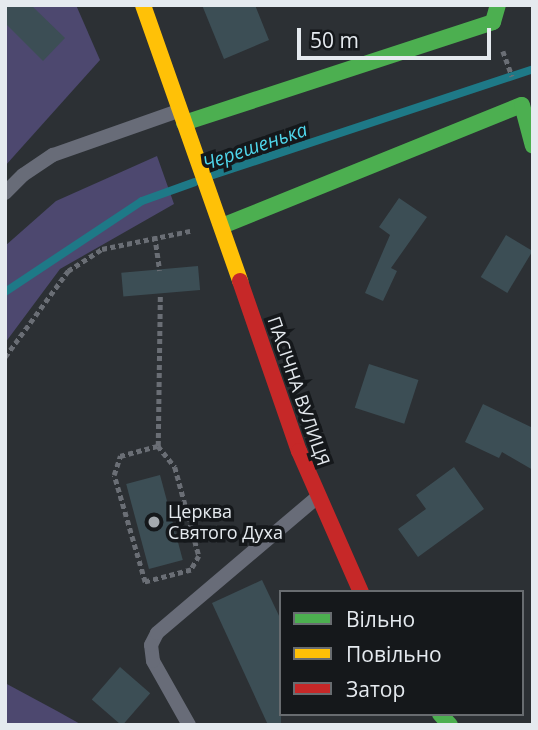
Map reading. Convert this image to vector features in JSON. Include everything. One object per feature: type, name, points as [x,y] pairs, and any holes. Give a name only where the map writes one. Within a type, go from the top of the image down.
[{"type":"street","name":"ПАСІЧНА ВУЛИЦЯ","points":[[143,5],[181,117],[214,197],[316,498],[360,590]]},
{"type":"street","points":[[181,117],[493,22],[498,5]]},
{"type":"street","points":[[222,226],[528,103],[533,146]]},
{"type":"lane","points":[[5,194],[23,174],[53,155],[181,117]]},
{"type":"lane","points":[[189,725],[153,660],[151,645],[157,633],[316,498]]},
{"type":"path","points":[[5,357],[68,271],[102,249],[155,236],[222,226]]},
{"type":"path","points":[[155,236],[160,271]]},
{"type":"path","points":[[159,446],[120,456],[114,475],[145,582],[191,570],[199,556],[175,467],[159,446],[160,294]]},
{"type":"shaded area","points":[[5,5],[76,5],[100,60],[5,166]]},
{"type":"shaded area","points":[[157,156],[174,204],[60,269],[5,343],[5,246],[56,201]]},
{"type":"shaded area","points":[[5,683],[57,711],[82,725],[5,725]]},
{"type":"building","points":[[5,5],[31,5],[65,38],[43,61],[5,23]]},
{"type":"building","points":[[202,5],[255,5],[269,40],[224,59]]},
{"type":"building","points":[[399,198],[427,217],[391,268],[397,271],[383,301],[365,293],[390,235],[379,227]]},
{"type":"building","points":[[506,235],[533,251],[507,293],[481,277]]},
{"type":"building","points":[[198,266],[200,290],[123,297],[121,273]]},
{"type":"building","points":[[369,364],[418,380],[404,424],[355,408]]},
{"type":"building","points":[[483,404],[533,428],[533,470],[502,452],[499,458],[465,442]]},
{"type":"building","points":[[454,467],[484,509],[418,557],[398,529],[426,509],[416,495]]},
{"type":"building","name":"Церква Святого Духа","points":[[160,475],[183,560],[149,569],[126,484]]},
{"type":"building","points":[[262,580],[279,616],[281,725],[268,725],[212,603]]},
{"type":"building","points":[[120,667],[150,693],[123,725],[92,699]]},
{"type":"waterway","name":"Черешенька","points":[[213,175],[533,69]]},
{"type":"waterway","name":"Черешенька","points":[[5,292],[142,201],[195,182]]},
{"type":"traffic: fast","points":[[184,123],[493,22],[498,5]]},
{"type":"traffic: fast","points":[[222,226],[522,105],[533,146]]},
{"type":"traffic: fast","points":[[442,716],[450,725]]},
{"type":"traffic: slow","points":[[143,5],[240,281]]},
{"type":"traffic: jam","points":[[240,281],[299,451],[360,590]]},
{"type":"place","name":"Церква Святого Духа","points":[[154,522]]}]
